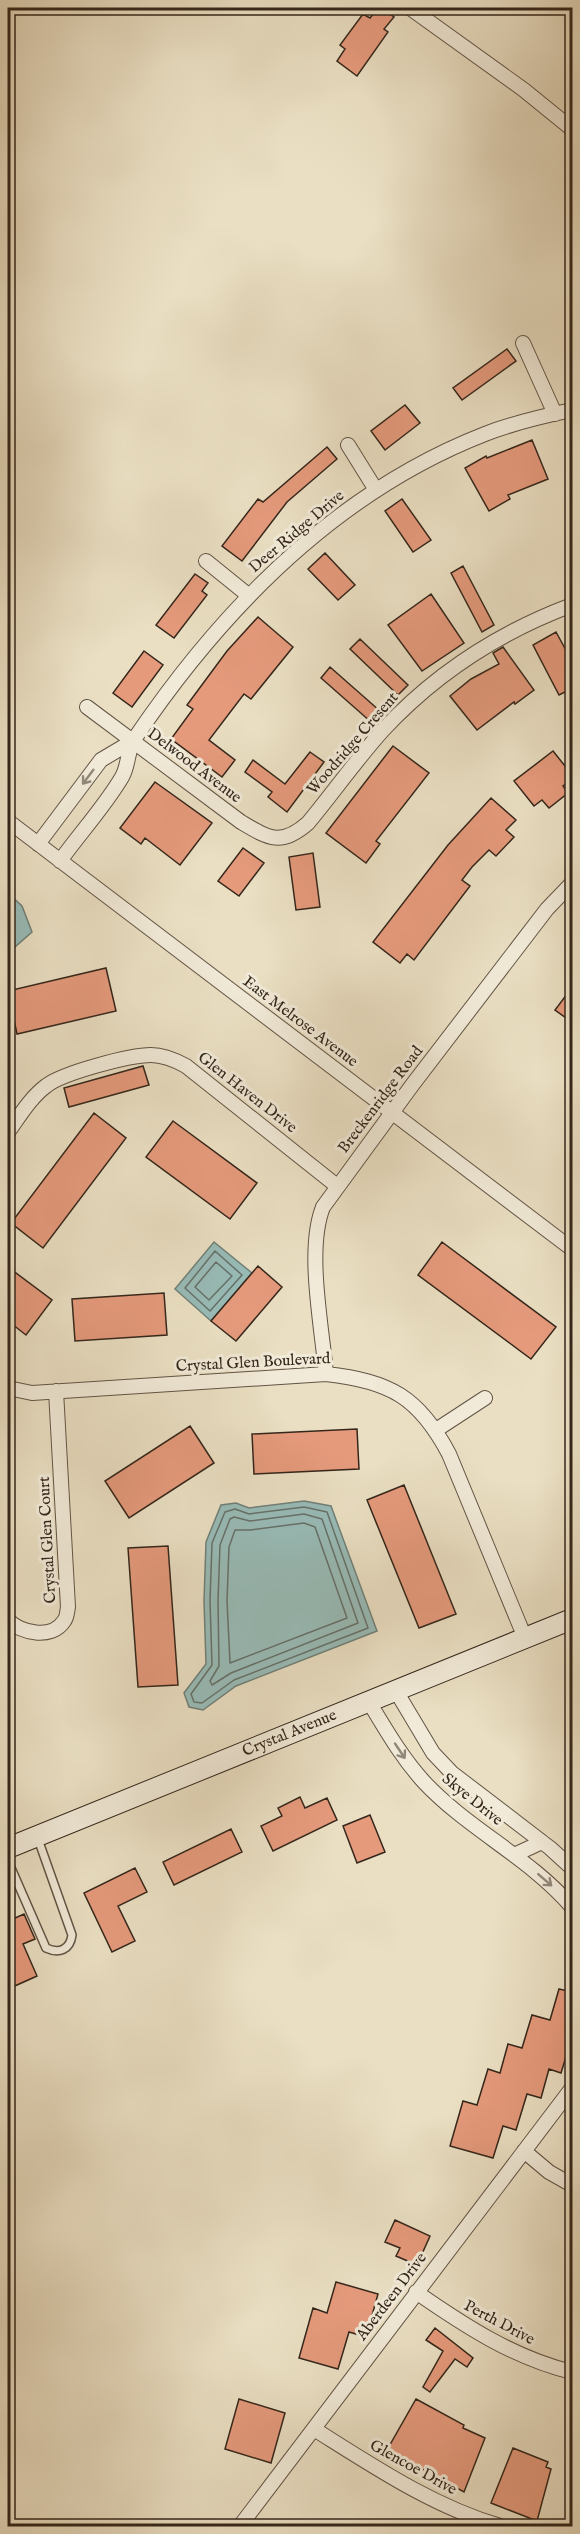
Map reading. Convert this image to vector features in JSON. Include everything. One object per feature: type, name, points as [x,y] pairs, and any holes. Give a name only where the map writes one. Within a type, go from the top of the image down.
[{"type":"street","points":[[410,8],[524,90],[573,129]]},
{"type":"street","points":[[523,343],[555,414]]},
{"type":"street","name":"Deer Ridge Drive","points":[[60,861],[123,776],[133,741],[203,648],[248,595],[287,557],[329,522],[376,490],[435,457],[485,434],[573,410]]},
{"type":"street","points":[[348,445],[376,490]]},
{"type":"street","points":[[206,561],[248,595]]},
{"type":"street","name":"Woodridge Cresent","points":[[287,838],[308,823],[382,731],[420,693],[463,660],[497,638],[573,605]]},
{"type":"street","name":"Delwood Avenue","points":[[87,707],[241,822],[265,836],[287,838]]},
{"type":"street","name":"Deer Ridge Drive","points":[[38,844],[101,760],[133,741]]},
{"type":"street","name":"East Melrose Avenue","points":[[8,821],[573,1249]]},
{"type":"street","name":"Breckenridge Road","points":[[326,1374],[315,1234],[323,1206],[547,909],[573,883]]},
{"type":"street","name":"Glen Haven Drive","points":[[8,1132],[37,1093],[58,1078],[124,1060],[150,1055],[163,1056],[186,1066],[337,1186]]},
{"type":"street","name":"Crystal Glen Boulevard","points":[[8,1388],[32,1393],[326,1374],[359,1377],[385,1387],[419,1410],[436,1430],[449,1455],[525,1638]]},
{"type":"street","name":"Crystal Glen Court","points":[[8,1620],[16,1629],[29,1633],[56,1629],[65,1620],[67,1614],[56,1391]]},
{"type":"street","points":[[436,1430],[485,1398]]},
{"type":"street","name":"Crystal Avenue","points":[[8,1848],[573,1619]]},
{"type":"street","name":"Skye Drive","points":[[396,1691],[428,1746],[452,1773],[573,1868]]},
{"type":"street","name":"Skye Drive","points":[[369,1702],[399,1751],[425,1783],[561,1894],[573,1907]]},
{"type":"street","points":[[514,1855],[542,1842]]},
{"type":"street","name":"Aberdeen Drive","points":[[240,2526],[573,2088]]},
{"type":"street","points":[[524,2151],[549,2172],[573,2185]]},
{"type":"street","name":"Perth Drive","points":[[417,2292],[488,2340],[538,2362],[573,2373]]},
{"type":"street","name":"Glencoe Drive","points":[[314,2429],[419,2493],[500,2526]]},
{"type":"lane","points":[[8,1861],[46,1948],[54,1952],[64,1950],[71,1943],[72,1935],[37,1836]]},
{"type":"water","points":[[8,893],[22,906],[32,932],[8,953]]},
{"type":"water","points":[[214,1242],[252,1273],[211,1321],[175,1289]]},
{"type":"water","points":[[304,1501],[331,1506],[377,1631],[236,1686],[203,1710],[189,1707],[184,1693],[206,1664],[204,1601],[206,1542],[221,1505],[236,1503],[249,1508]]},
{"type":"building","points":[[378,8],[394,17],[384,29],[388,32],[357,76],[337,61],[345,49],[340,45],[363,14],[370,18]]},
{"type":"building","points":[[507,349],[516,361],[462,400],[453,388]]},
{"type":"building","points":[[405,405],[420,423],[385,450],[371,431]]},
{"type":"building","points":[[532,440],[548,479],[508,495],[510,499],[489,511],[465,468],[486,456],[487,458]]},
{"type":"building","points":[[327,447],[337,459],[287,502],[242,561],[222,546],[258,499],[263,502]]},
{"type":"building","points":[[402,499],[431,540],[413,552],[385,511]]},
{"type":"building","points":[[325,553],[355,585],[338,600],[308,569]]},
{"type":"building","points":[[463,566],[494,625],[482,632],[451,573]]},
{"type":"building","points":[[195,574],[208,583],[202,591],[207,595],[174,638],[156,625]]},
{"type":"building","points":[[431,594],[464,643],[422,671],[388,625]]},
{"type":"building","points":[[258,617],[293,647],[251,699],[244,694],[209,740],[235,760],[222,777],[171,739],[193,709],[187,705],[227,651]]},
{"type":"building","points":[[556,632],[573,663],[573,688],[559,695],[533,645]]},
{"type":"building","points":[[360,639],[408,685],[398,695],[350,649]]},
{"type":"building","points":[[503,647],[534,690],[477,730],[450,696],[471,679],[499,664],[493,653]]},
{"type":"building","points":[[144,651],[163,665],[132,707],[113,693]]},
{"type":"building","points":[[330,667],[380,711],[371,722],[321,678]]},
{"type":"building","points":[[393,746],[429,773],[376,841],[380,844],[366,863],[326,833]]},
{"type":"building","points":[[553,751],[573,779],[563,786],[568,793],[549,808],[542,800],[534,806],[514,781]]},
{"type":"building","points":[[310,752],[324,762],[287,812],[268,797],[272,792],[245,772],[253,760],[285,784]]},
{"type":"building","points":[[155,782],[212,823],[180,865],[145,838],[141,844],[120,828]]},
{"type":"building","points":[[491,798],[516,820],[506,830],[514,837],[496,856],[489,850],[472,867],[462,880],[470,886],[414,960],[407,954],[400,963],[373,942],[448,845]]},
{"type":"building","points":[[243,848],[264,863],[239,896],[218,881]]},
{"type":"building","points":[[313,853],[320,907],[296,910],[289,857]]},
{"type":"building","points":[[106,968],[116,1011],[17,1034],[8,991]]},
{"type":"building","points":[[573,986],[573,1023],[555,1010]]},
{"type":"building","points":[[143,1066],[149,1085],[69,1107],[64,1088]]},
{"type":"building","points":[[94,1113],[126,1138],[43,1248],[11,1223]]},
{"type":"building","points":[[173,1121],[257,1183],[230,1219],[146,1157]]},
{"type":"building","points":[[442,1242],[556,1327],[531,1359],[418,1275]]},
{"type":"building","points":[[258,1266],[282,1287],[236,1341],[211,1321]]},
{"type":"building","points":[[8,1267],[52,1300],[26,1335],[8,1321]]},
{"type":"building","points":[[164,1293],[167,1335],[75,1341],[72,1299]]},
{"type":"building","points":[[190,1426],[214,1463],[129,1518],[105,1481]]},
{"type":"building","points":[[357,1429],[359,1469],[254,1474],[252,1434]]},
{"type":"building","points":[[404,1485],[456,1614],[419,1628],[367,1500]]},
{"type":"building","points":[[168,1546],[178,1685],[138,1687],[128,1548]]},
{"type":"building","points":[[300,1797],[305,1808],[327,1798],[337,1820],[273,1851],[261,1826],[282,1816],[278,1808]]},
{"type":"building","points":[[370,1815],[385,1852],[357,1863],[343,1826]]},
{"type":"building","points":[[231,1829],[242,1852],[174,1885],[163,1862]]},
{"type":"building","points":[[135,1868],[147,1892],[118,1906],[135,1941],[112,1952],[84,1893]]},
{"type":"building","points":[[8,1907],[13,1919],[24,1914],[35,1939],[23,1944],[37,1976],[8,1989]]},
{"type":"building","points":[[559,1989],[573,1992],[573,2034],[561,2073],[549,2069],[541,2098],[527,2094],[516,2130],[503,2126],[493,2158],[450,2146],[463,2101],[477,2105],[488,2069],[500,2073],[508,2044],[522,2048],[532,2015],[550,2020]]},
{"type":"building","points":[[395,2220],[430,2236],[417,2265],[396,2256],[400,2248],[385,2242]]},
{"type":"building","points":[[336,2282],[378,2294],[366,2337],[349,2332],[338,2369],[299,2358],[313,2308],[327,2313]]},
{"type":"building","points":[[435,2328],[473,2358],[467,2367],[455,2359],[430,2392],[423,2387],[443,2351],[426,2340]]},
{"type":"building","points":[[239,2399],[285,2413],[271,2463],[225,2449]]},
{"type":"building","points":[[416,2399],[464,2425],[463,2428],[485,2438],[464,2492],[387,2450]]},
{"type":"building","points":[[513,2448],[548,2462],[546,2467],[551,2469],[537,2521],[491,2503]]}]
